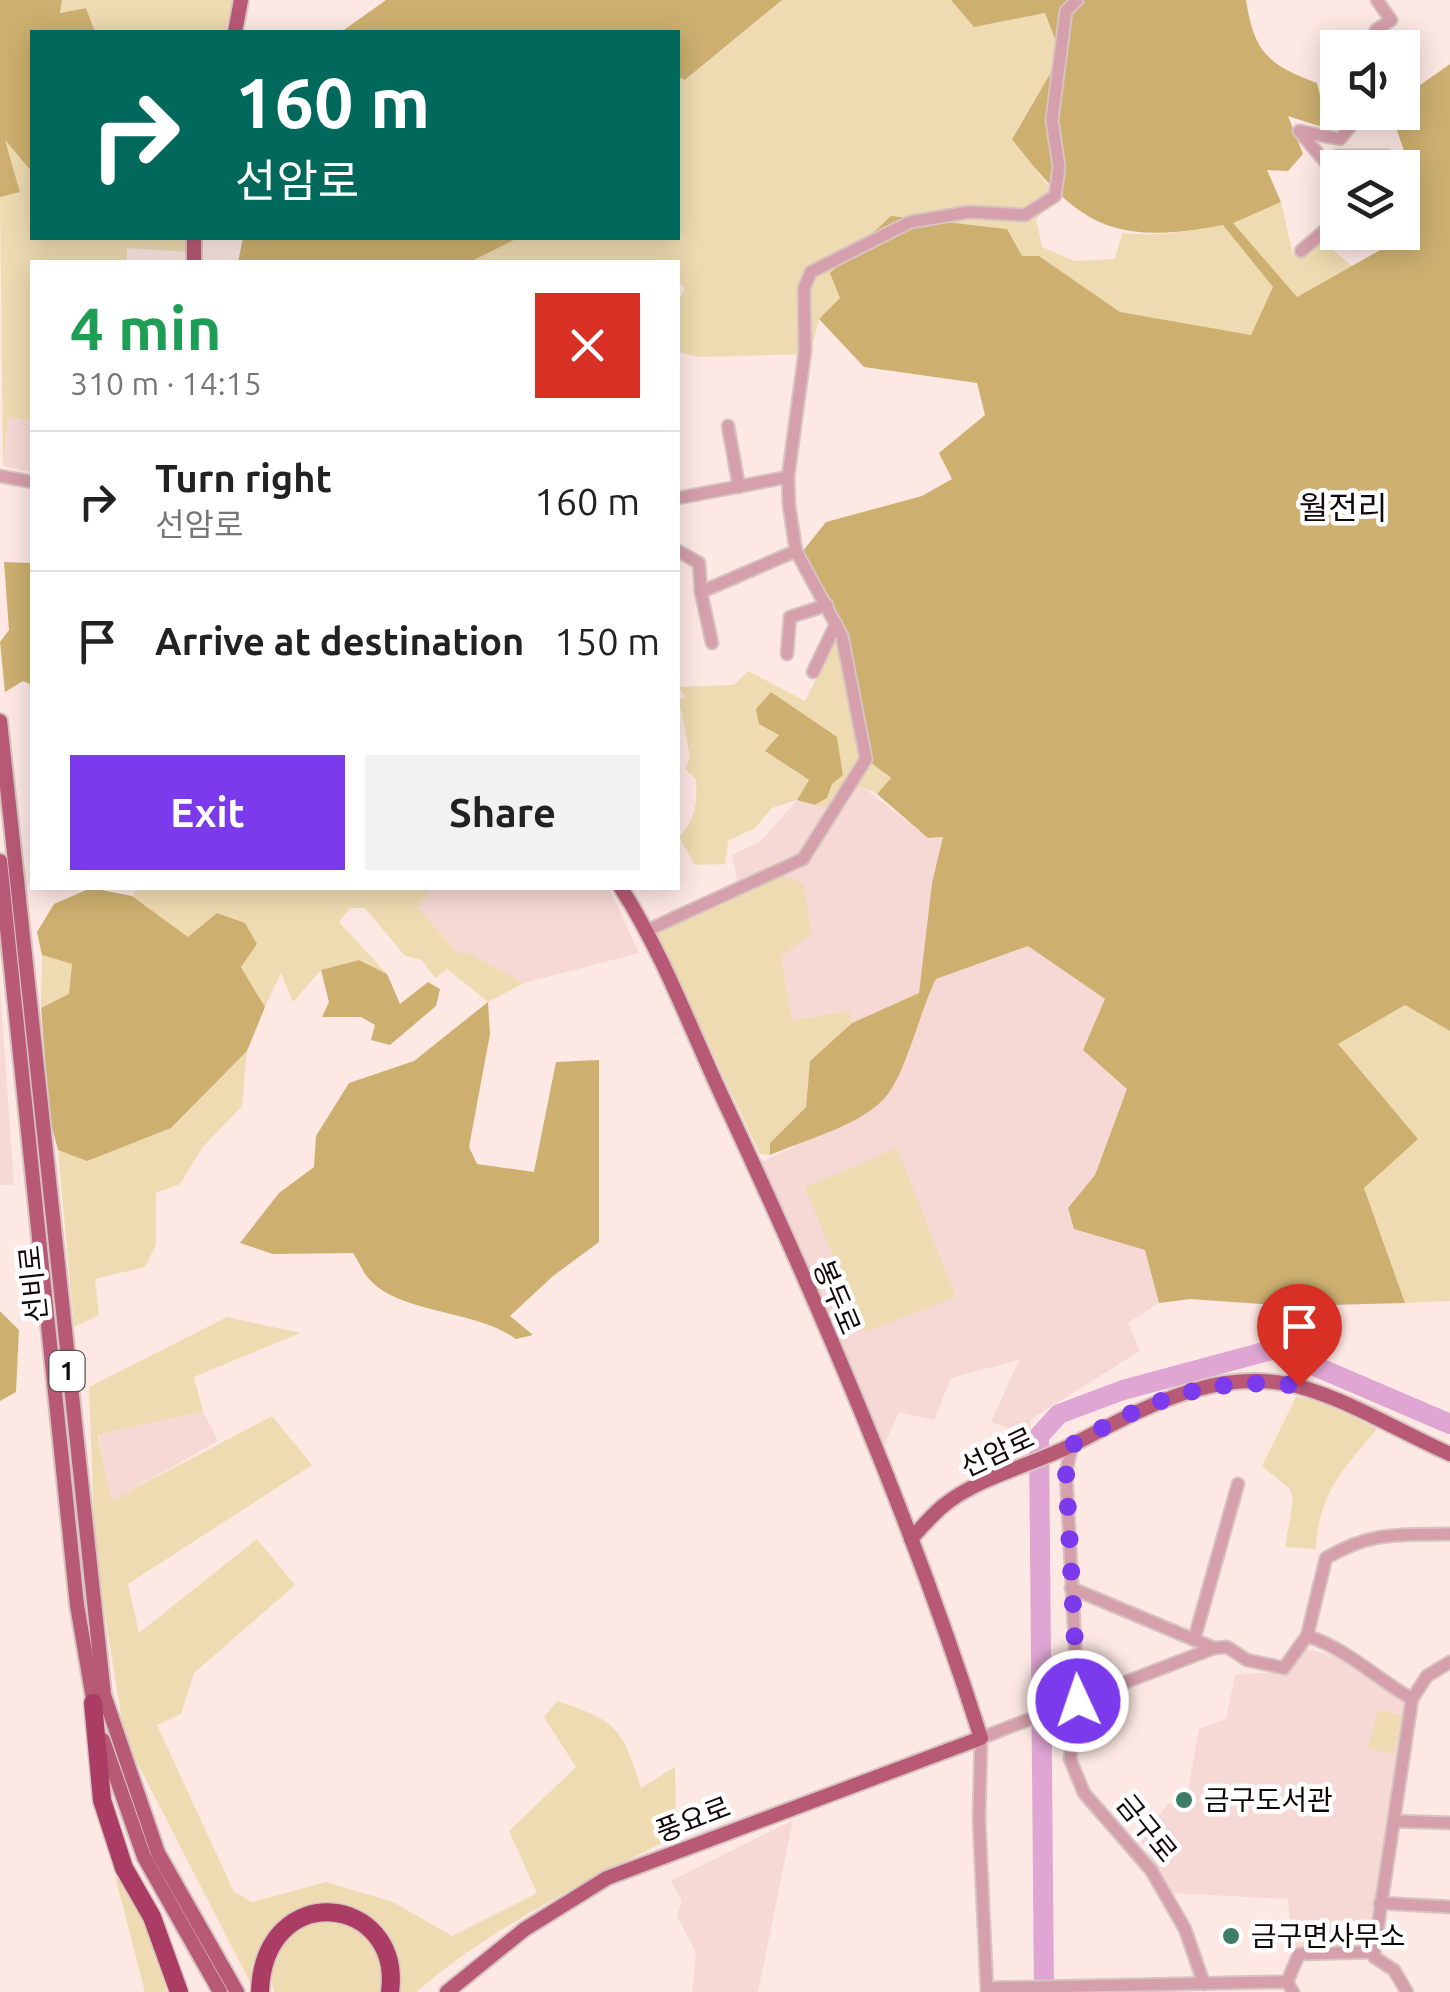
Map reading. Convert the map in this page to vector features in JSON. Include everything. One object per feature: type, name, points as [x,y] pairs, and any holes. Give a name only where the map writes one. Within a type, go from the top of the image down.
[{"type":"highway","points":[[93,1703],[102,1800],[124,1868],[152,1917],[179,1992]]},
{"type":"highway","points":[[260,1992],[266,1952],[279,1930],[300,1918],[325,1913],[349,1917],[374,1932],[392,1966],[390,1992]]},
{"type":"main road","points":[[235,30],[241,0]]},
{"type":"main road","name":"선비로","points":[[0,721],[104,1695],[158,1852],[237,1992]]},
{"type":"main road","name":"선비로","points":[[0,861],[77,1604],[93,1703],[123,1807],[144,1857],[220,1992]]},
{"type":"main road","name":"봉두로","points":[[622,890],[648,930],[658,960],[760,1179],[910,1539],[981,1738]]},
{"type":"main road","name":"선암로","points":[[910,1539],[944,1504],[1067,1447],[1115,1420],[1187,1391],[1247,1380],[1323,1394],[1450,1454]]},
{"type":"main road","name":"풍요로","points":[[447,1992],[525,1929],[607,1878],[981,1738]]},
{"type":"street","points":[[648,930],[803,859],[866,759],[836,624],[796,551],[788,477],[804,351],[804,288],[811,272],[910,222],[969,212],[1025,215],[1054,196],[1059,167],[1052,120],[1066,12],[1078,0]]},
{"type":"street","points":[[1376,0],[1391,20],[1376,30]]},
{"type":"street","points":[[1320,155],[1300,130],[1340,139],[1347,130]]},
{"type":"street","points":[[1301,251],[1320,235]]},
{"type":"street","points":[[728,426],[738,487]]},
{"type":"street","points":[[0,476],[30,482]]},
{"type":"street","points":[[680,498],[788,477]]},
{"type":"street","points":[[701,592],[796,551]]},
{"type":"street","points":[[680,552],[699,562],[712,643]]},
{"type":"street","points":[[787,654],[790,617],[827,604]]},
{"type":"street","points":[[814,672],[836,624]]},
{"type":"street","name":"금구로","points":[[1067,1447],[1074,1702],[1070,1760],[1084,1793],[1152,1870],[1185,1929],[1204,1984]]},
{"type":"street","points":[[1194,1640],[1238,1484]]},
{"type":"street","points":[[1374,1952],[1299,1954],[1290,1987],[1204,1984],[987,1990],[979,1819],[981,1738],[1214,1648],[1227,1647],[1247,1660],[1284,1668],[1307,1636],[1326,1558],[1359,1539],[1450,1534]]},
{"type":"street","points":[[1072,1588],[1214,1648]]},
{"type":"street","points":[[1307,1636],[1334,1644],[1370,1674],[1412,1700]]},
{"type":"street","points":[[1406,1992],[1394,1970],[1374,1958],[1380,1902],[1412,1700],[1427,1676],[1450,1662]]},
{"type":"street","points":[[1394,1821],[1450,1823]]},
{"type":"street","points":[[1380,1902],[1450,1907]]},
{"type":"shaded area","points":[[0,0],[62,0],[60,13],[86,8],[94,30],[30,30],[30,170],[5,140],[20,192],[0,197]]},
{"type":"shaded area","points":[[62,0],[232,0],[225,30],[94,30],[86,8],[59,13]]},
{"type":"shaded area","points":[[386,0],[782,0],[685,80],[680,78],[680,30],[344,30]]},
{"type":"shaded area","points":[[782,0],[951,0],[975,26],[1045,13],[1061,55],[1012,138],[1048,186],[1062,196],[1036,219],[1042,247],[1075,261],[1115,259],[1122,233],[1184,232],[1243,217],[1281,202],[1293,255],[1320,241],[1320,250],[1333,250],[1352,266],[1297,297],[1251,336],[1120,312],[1039,256],[1022,257],[892,216],[841,298],[819,319],[810,354],[699,357],[680,352],[680,299],[685,288],[680,283],[680,260],[474,260],[514,240],[680,240],[680,78],[686,80]]},
{"type":"shaded area","points":[[951,0],[1246,0],[1254,32],[1266,54],[1286,70],[1317,83],[1320,96],[1320,126],[1288,116],[1303,154],[1288,171],[1267,170],[1281,202],[1233,223],[1297,297],[1380,250],[1420,250],[1420,150],[1404,150],[1397,130],[1420,130],[1420,85],[1450,64],[1450,1031],[1405,1005],[1338,1044],[1418,1139],[1364,1188],[1405,1303],[1291,1306],[1190,1299],[1159,1303],[1145,1250],[1074,1229],[1068,1208],[1095,1175],[1127,1089],[1083,1050],[1105,999],[1028,946],[936,979],[899,1076],[883,1100],[844,1125],[770,1155],[770,1143],[806,1107],[810,1061],[852,1023],[919,993],[932,883],[943,837],[928,838],[877,794],[891,778],[870,762],[862,703],[837,638],[835,611],[802,552],[826,522],[922,496],[952,479],[939,453],[985,415],[977,383],[864,367],[819,319],[840,298],[830,273],[891,216],[1007,229],[1022,256],[1039,256],[1120,312],[1251,335],[1273,287],[1223,225],[1153,233],[1126,230],[1102,223],[1058,193],[1012,139],[1061,55],[1045,13],[974,27]]},
{"type":"shaded area","points":[[4,138],[30,170],[30,240],[189,240],[187,252],[127,248],[127,260],[30,260],[30,420],[8,417],[3,466],[0,197],[20,191]]},
{"type":"shaded area","points":[[243,240],[514,240],[474,260],[238,260]]},
{"type":"shaded area","points":[[8,417],[30,420],[30,472],[3,466]]},
{"type":"shaded area","points":[[4,562],[30,563],[30,684],[23,681],[5,692],[0,642],[9,630]]},
{"type":"shaded area","points":[[837,638],[862,703],[870,762],[891,779],[877,794],[859,785],[837,811],[815,805],[827,798],[832,784],[843,775],[837,738],[770,692],[792,770],[809,780],[797,800],[772,808],[755,828],[728,841],[725,864],[695,865],[680,839],[692,818],[696,779],[685,769],[690,757],[680,704],[680,699],[686,698],[680,687],[734,685],[748,671],[805,701]]},
{"type":"shaded area","points":[[771,692],[837,737],[843,775],[832,784],[827,798],[815,805],[797,800],[809,780],[765,751],[779,735],[759,724],[756,709]]},
{"type":"shaded area","points":[[859,784],[928,838],[944,836],[932,884],[919,993],[852,1023],[848,1011],[792,1020],[781,955],[781,875],[740,893],[732,855],[761,841],[797,800],[837,810]]},
{"type":"shaded area","points":[[781,875],[803,884],[812,934],[781,956],[792,1020],[849,1011],[852,1023],[810,1061],[806,1107],[770,1143],[770,1155],[760,1154],[656,933]]},
{"type":"shaded area","points":[[86,890],[132,896],[188,937],[217,913],[245,923],[257,944],[241,967],[265,1007],[247,1051],[171,1128],[87,1161],[58,1150],[50,1120],[41,1008],[69,994],[72,964],[42,955],[37,932],[54,904]]},
{"type":"shaded area","points":[[136,890],[431,890],[418,908],[458,953],[468,953],[524,983],[488,1002],[447,969],[435,978],[422,960],[405,956],[365,908],[350,908],[339,922],[387,974],[359,960],[321,970],[293,1002],[281,973],[265,1007],[241,966],[188,937],[132,896]]},
{"type":"shaded area","points":[[431,890],[610,890],[639,953],[524,983],[468,954],[458,953],[418,908]]},
{"type":"shaded area","points":[[1028,946],[1105,999],[1127,1089],[1095,1175],[1068,1208],[1075,1229],[1145,1250],[1159,1303],[1128,1323],[1140,1351],[1031,1419],[1029,1452],[977,1480],[974,1470],[1011,1429],[991,1422],[1019,1360],[951,1378],[934,1420],[899,1412],[884,1445],[762,1162],[860,1115],[908,1054],[918,1015],[936,979]]},
{"type":"shaded area","points":[[42,955],[72,964],[70,994],[41,1008]]},
{"type":"shaded area","points":[[359,960],[387,974],[400,1004],[428,982],[440,989],[436,1006],[390,1045],[371,1040],[375,1025],[361,1017],[322,1017],[329,1002],[321,970]]},
{"type":"shaded area","points":[[0,986],[14,1185],[0,1185]]},
{"type":"shaded area","points":[[488,1002],[490,1034],[469,1147],[477,1164],[534,1172],[556,1062],[599,1060],[599,1242],[553,1276],[510,1316],[533,1335],[516,1339],[481,1322],[400,1299],[370,1280],[353,1253],[273,1254],[240,1243],[279,1193],[314,1167],[316,1136],[349,1083],[414,1061]]},
{"type":"shaded area","points":[[1405,1005],[1450,1031],[1450,1301],[1405,1303],[1364,1188],[1338,1044]]},
{"type":"shaded area","points":[[247,1051],[242,1106],[202,1148],[180,1184],[156,1193],[156,1245],[145,1267],[95,1279],[99,1315],[74,1327],[58,1150],[87,1160],[171,1128]]},
{"type":"shaded area","points":[[897,1148],[956,1297],[864,1332],[805,1187]]},
{"type":"shaded area","points":[[0,1311],[19,1330],[16,1392],[0,1401]]},
{"type":"shaded area","points":[[227,1317],[300,1333],[194,1377],[203,1411],[98,1435],[111,1501],[272,1416],[312,1465],[128,1584],[139,1633],[257,1539],[295,1585],[194,1673],[181,1714],[157,1725],[234,1892],[252,1902],[326,1882],[393,1902],[452,1936],[537,1893],[509,1831],[576,1767],[544,1717],[557,1701],[593,1714],[614,1729],[628,1751],[641,1788],[675,1767],[676,1836],[509,1925],[416,1992],[393,1992],[394,1964],[386,1941],[371,1924],[352,1913],[330,1908],[308,1909],[287,1916],[271,1931],[261,1953],[255,1992],[125,1739],[95,1553],[89,1387]]},
{"type":"shaded area","points":[[1296,1397],[1320,1401],[1377,1429],[1334,1483],[1322,1512],[1316,1549],[1285,1547],[1293,1500],[1290,1489],[1262,1466]]},
{"type":"shaded area","points":[[203,1411],[218,1441],[110,1502],[99,1435]]},
{"type":"shaded area","points":[[1301,1647],[1342,1658],[1407,1706],[1367,1949],[1293,1954],[1288,1899],[1171,1893],[1141,1840],[1169,1803],[1185,1808],[1199,1729],[1226,1719],[1235,1675],[1291,1671]]},
{"type":"shaded area","points":[[1378,1710],[1403,1716],[1393,1754],[1368,1748]]},
{"type":"shaded area","points":[[793,1820],[758,1992],[692,1992],[696,1953],[677,1916],[682,1901],[671,1881]]},
{"type":"shaded area","points":[[115,1876],[142,1916],[167,1992],[145,1992]]},
{"type":"shaded area","points":[[338,1920],[361,1933],[374,1947],[384,1992],[274,1992],[271,1957],[283,1936],[306,1926]]},
{"type":"waterway","points":[[1044,1992],[1039,1436],[1059,1414],[1123,1390],[1275,1349],[1450,1424]]},
{"type":"place","name":"금구도서관","points":[[1184,1800]]},
{"type":"place","name":"금구면사무소","points":[[1231,1936]]},
{"type":"district","name":"월전리","points":[[1343,508]]},
{"type":"route","points":[[1078,1701],[1066,1472],[1072,1445],[1115,1420],[1187,1391],[1247,1380],[1299,1386]]}]
